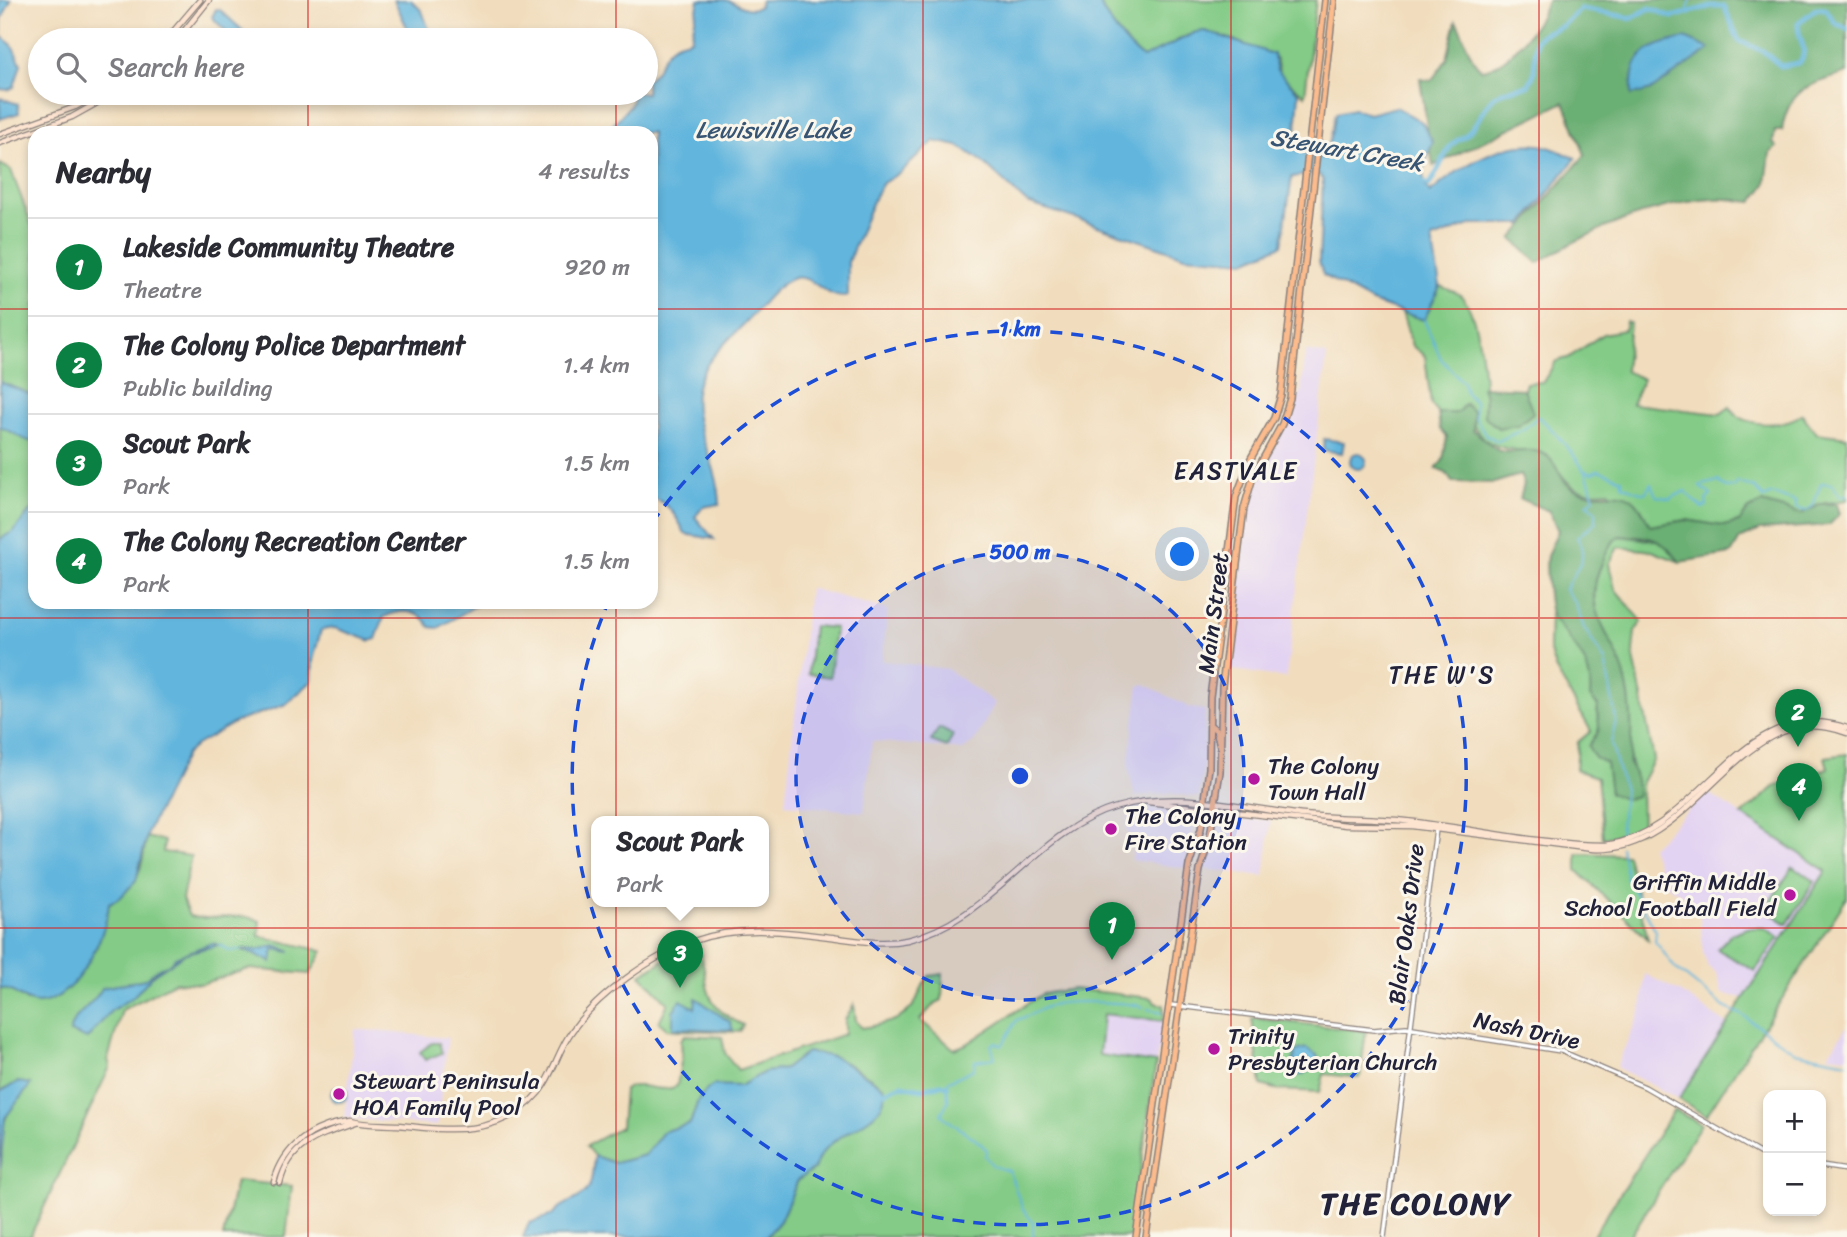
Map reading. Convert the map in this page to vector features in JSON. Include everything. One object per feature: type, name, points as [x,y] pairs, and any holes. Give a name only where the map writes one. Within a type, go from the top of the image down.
[{"type":"main road","points":[[176,28],[200,0]]},
{"type":"main road","points":[[187,28],[209,0]]},
{"type":"main road","name":"Main Street","points":[[1136,1237],[1189,865],[1205,801],[1210,697],[1236,497],[1251,458],[1274,418],[1281,395],[1325,0]]},
{"type":"main road","name":"Main Street","points":[[1146,1237],[1199,870],[1216,802],[1221,748],[1222,686],[1244,508],[1253,477],[1282,424],[1290,398],[1334,0]]},
{"type":"main road","points":[[0,134],[79,105]]},
{"type":"main road","points":[[47,126],[94,105]]},
{"type":"main road","points":[[0,143],[28,133]]},
{"type":"main road","points":[[1210,725],[1216,730],[1221,748]]},
{"type":"main road","points":[[277,1182],[286,1154],[311,1132],[334,1124],[356,1123],[451,1131],[492,1125],[517,1112],[536,1095],[551,1075],[567,1038],[588,1012],[633,975],[674,948],[720,933],[755,930],[883,943],[927,934],[962,916],[1085,820],[1116,807],[1166,798],[1205,801],[1334,819],[1436,827],[1593,849],[1624,848],[1651,838],[1664,828],[1762,740],[1801,725],[1847,730]]},
{"type":"main road","points":[[1148,802],[1346,825],[1436,827]]},
{"type":"main road","points":[[1153,1112],[1163,1113]]},
{"type":"street","name":"Blair Oaks Drive","points":[[1384,1237],[1436,827]]},
{"type":"street","name":"Nash Drive","points":[[1171,1005],[1368,1029],[1410,1027],[1530,1044],[1590,1061],[1671,1100],[1763,1155]]},
{"type":"street","points":[[1826,1167],[1847,1170]]},
{"type":"shaded area","points":[[1306,351],[1327,355],[1286,678],[1227,669],[1248,507],[1255,480],[1301,392]]},
{"type":"shaded area","points":[[809,588],[888,610],[882,661],[947,669],[995,703],[975,741],[963,750],[872,741],[864,812],[785,804]]},
{"type":"shaded area","points":[[1145,684],[1190,708],[1205,710],[1204,763],[1199,797],[1168,793],[1135,796],[1128,766],[1139,686]]},
{"type":"shaded area","points":[[1707,792],[1826,871],[1744,998],[1722,994],[1717,973],[1708,967],[1703,952],[1699,906],[1664,883],[1651,847]]},
{"type":"shaded area","points":[[1151,808],[1196,814],[1185,868],[1132,860],[1135,840],[1127,831],[1130,809]]},
{"type":"shaded area","points":[[1222,817],[1271,820],[1264,876],[1204,869]]},
{"type":"shaded area","points":[[1645,974],[1680,992],[1727,1024],[1679,1099],[1616,1067],[1641,1011]]},
{"type":"shaded area","points":[[1104,1013],[1164,1021],[1156,1063],[1098,1055]]},
{"type":"shaded area","points":[[1847,1026],[1847,1057],[1828,1055]]},
{"type":"shaded area","points":[[355,1029],[448,1038],[437,1126],[344,1118]]},
{"type":"green space","points":[[1099,0],[1316,0],[1305,95],[1280,75],[1276,59],[1215,34],[1192,34],[1143,58],[1117,32]]},
{"type":"green space","points":[[1547,0],[1847,0],[1847,73],[1812,85],[1803,90],[1789,105],[1782,131],[1775,131],[1773,143],[1777,147],[1770,153],[1766,184],[1753,202],[1729,199],[1693,201],[1646,212],[1578,240],[1538,263],[1512,239],[1585,155],[1564,102],[1433,166],[1420,79],[1431,81],[1447,59],[1456,21],[1473,60],[1482,70],[1492,67],[1512,53],[1538,20]]},
{"type":"green space","points":[[0,164],[11,170],[28,215],[28,608],[0,634]]},
{"type":"green space","points":[[1440,286],[1460,295],[1473,318],[1481,352],[1484,416],[1498,428],[1532,413],[1524,389],[1526,383],[1543,382],[1556,361],[1568,358],[1603,334],[1624,330],[1626,321],[1630,323],[1625,371],[1643,379],[1632,404],[1720,414],[1730,407],[1744,419],[1764,424],[1785,421],[1802,414],[1816,433],[1847,437],[1847,500],[1821,504],[1801,514],[1762,503],[1749,509],[1739,522],[1724,526],[1686,520],[1650,526],[1608,491],[1578,489],[1566,480],[1547,455],[1505,448],[1486,440],[1471,421],[1465,404],[1457,413],[1438,413],[1431,404],[1425,356],[1412,346],[1402,312],[1424,320]]},
{"type":"green space","points":[[1482,387],[1524,389],[1533,413],[1518,425],[1498,428],[1484,416],[1485,395]]},
{"type":"green space","points":[[1465,404],[1474,412],[1473,430],[1494,448],[1506,452],[1535,451],[1547,456],[1566,483],[1575,489],[1588,493],[1626,495],[1642,510],[1650,526],[1686,520],[1724,526],[1739,522],[1749,509],[1762,503],[1801,514],[1821,504],[1837,504],[1840,514],[1829,525],[1760,530],[1740,539],[1731,554],[1680,562],[1667,547],[1647,538],[1619,536],[1611,545],[1596,580],[1595,608],[1627,684],[1631,718],[1629,764],[1635,774],[1638,795],[1626,800],[1610,793],[1606,763],[1595,758],[1588,746],[1599,730],[1598,706],[1590,697],[1590,684],[1584,662],[1552,616],[1546,561],[1558,531],[1549,511],[1520,499],[1524,484],[1520,475],[1494,483],[1452,482],[1446,473],[1436,469],[1443,460],[1447,437],[1440,429],[1438,413],[1457,413]]},
{"type":"green space","points":[[1619,536],[1664,542],[1680,562],[1652,551],[1618,547],[1609,564],[1615,589],[1642,621],[1635,632],[1633,652],[1654,759],[1641,784],[1642,830],[1603,838],[1597,777],[1576,770],[1578,742],[1591,731],[1555,668],[1549,648],[1550,613],[1580,651],[1589,673],[1590,697],[1598,706],[1597,715],[1602,722],[1610,793],[1635,774],[1630,758],[1630,704],[1625,677],[1597,615],[1595,599],[1596,582],[1602,563]]},
{"type":"green space","points":[[813,626],[835,628],[830,677],[808,674]]},
{"type":"green space","points":[[939,728],[953,735],[947,747],[931,741]]},
{"type":"green space","points":[[1847,754],[1847,898],[1706,1116],[1679,1099],[1826,871],[1742,815],[1776,786],[1788,782],[1790,788],[1808,783],[1813,773],[1828,768],[1825,757]]},
{"type":"green space","points":[[146,837],[164,841],[163,852],[191,856],[182,899],[189,916],[252,918],[260,921],[259,936],[323,951],[310,974],[249,969],[201,984],[175,982],[122,1010],[108,1059],[110,1067],[30,1237],[0,1237],[3,1127],[8,1113],[26,1091],[18,1082],[0,1092],[0,988],[9,989],[27,1001],[76,978],[96,949],[109,903],[127,889],[137,876]]},
{"type":"green space","points":[[1577,853],[1627,855],[1648,939],[1577,870]]},
{"type":"green space","name":"Griffin Middle School Football Field","points":[[1793,867],[1815,881],[1787,924],[1765,909]]},
{"type":"green space","points":[[1747,928],[1765,928],[1779,937],[1755,971],[1717,949],[1731,934]]},
{"type":"green space","points":[[698,945],[712,1000],[728,1017],[743,1025],[740,1032],[667,1029],[659,1022],[668,1003],[641,975],[672,955]]},
{"type":"green space","points":[[943,974],[942,1000],[934,1004],[920,1020],[954,1049],[967,1044],[1042,994],[1073,989],[1152,998],[1155,1003],[1164,1005],[1164,1021],[1103,1014],[1099,1055],[1156,1063],[1131,1237],[766,1237],[780,1221],[798,1180],[814,1169],[825,1149],[858,1122],[884,1087],[848,1064],[818,1053],[807,1052],[785,1069],[765,1072],[740,1086],[707,1089],[698,1101],[690,1124],[664,1132],[645,1155],[615,1163],[594,1156],[586,1146],[621,1127],[624,1090],[636,1086],[664,1089],[677,1086],[682,1056],[681,1040],[685,1035],[722,1037],[725,1053],[738,1070],[845,1034],[845,1020],[854,1004],[856,1021],[862,1028],[899,1018],[906,1014],[916,1001],[929,976]]},
{"type":"green space","points":[[1252,1018],[1366,1031],[1360,1078],[1324,1074],[1320,1092],[1279,1090],[1261,1085]]},
{"type":"green space","points":[[432,1043],[439,1043],[442,1053],[425,1060],[420,1052]]},
{"type":"green space","points":[[1674,1110],[1701,1124],[1630,1237],[1592,1237]]},
{"type":"green space","points":[[236,1181],[292,1186],[286,1237],[223,1237]]},
{"type":"water","points":[[0,0],[11,0],[2,19],[1,36],[12,45],[21,64],[14,87],[8,90],[0,89]]},
{"type":"water","points":[[394,0],[411,0],[422,11],[428,28],[407,28]]},
{"type":"water","name":"Lewisville Lake","points":[[699,0],[724,0],[749,9],[759,7],[761,0],[1099,0],[1117,32],[1143,58],[1196,32],[1205,31],[1273,54],[1277,70],[1299,93],[1295,145],[1298,151],[1322,158],[1327,154],[1336,113],[1354,109],[1369,114],[1396,107],[1422,122],[1433,142],[1423,174],[1430,193],[1466,166],[1509,147],[1544,146],[1576,158],[1523,224],[1473,224],[1432,239],[1440,286],[1424,320],[1372,302],[1323,275],[1319,261],[1323,180],[1319,174],[1292,177],[1282,245],[1245,261],[1185,256],[1027,203],[979,159],[958,146],[934,141],[901,172],[883,183],[875,196],[848,262],[848,296],[834,295],[801,278],[787,281],[768,297],[719,349],[701,375],[695,404],[717,480],[720,504],[703,507],[695,517],[714,539],[685,534],[676,517],[658,500],[658,126],[612,126],[630,105],[658,105],[658,66],[670,48],[691,39]]},
{"type":"water","points":[[216,9],[220,10],[240,28],[223,28],[212,17]]},
{"type":"water","points":[[1685,38],[1710,49],[1652,90],[1632,95],[1634,69],[1644,53],[1651,48]]},
{"type":"water","points":[[0,98],[18,104],[19,113],[0,119]]},
{"type":"water","points":[[0,382],[28,393],[28,440],[0,427]]},
{"type":"water","points":[[1324,439],[1344,442],[1342,453],[1323,450]]},
{"type":"water","points":[[1358,453],[1364,455],[1364,467],[1358,469],[1352,467],[1350,461],[1352,455]]},
{"type":"water","points":[[28,514],[28,609],[470,609],[438,628],[430,627],[421,617],[410,612],[390,614],[384,617],[376,639],[371,641],[335,628],[321,630],[313,660],[312,681],[286,704],[236,722],[196,745],[186,754],[148,831],[136,881],[120,898],[109,903],[102,932],[87,964],[65,991],[53,999],[39,1003],[0,988],[0,539],[14,531]]},
{"type":"water","points":[[212,943],[219,945],[186,953],[172,962],[175,957]]},
{"type":"water","points":[[275,945],[291,952],[274,949],[272,962],[241,949],[258,950]]},
{"type":"water","points":[[167,965],[154,974],[133,997],[111,1011],[87,1039],[70,1032],[74,1020],[102,988],[145,979]]},
{"type":"water","points":[[696,998],[730,1022],[733,1030],[673,1028],[673,1011],[681,1000],[695,1008]]},
{"type":"water","points":[[1306,1048],[1317,1055],[1319,1065],[1301,1075],[1290,1075],[1296,1051]]},
{"type":"water","points":[[807,1052],[835,1057],[884,1087],[884,1100],[878,1111],[831,1144],[814,1169],[798,1180],[780,1221],[766,1237],[523,1237],[529,1223],[553,1215],[587,1190],[592,1178],[594,1156],[615,1163],[645,1155],[664,1131],[690,1124],[698,1101],[707,1089],[714,1085],[740,1086],[765,1072],[785,1069]]},
{"type":"water","points":[[18,1082],[31,1084],[5,1118],[0,1169],[0,1092]]},
{"type":"water","name":"Stewart Peninsula HOA Family Pool","points":[[339,1086],[345,1088],[345,1100],[339,1102],[333,1100],[331,1094],[333,1088]]},
{"type":"waterway","points":[[1687,12],[1691,0]]},
{"type":"waterway","name":"Stewart Creek","points":[[1419,181],[1429,185],[1450,147],[1467,134],[1495,96],[1528,86],[1534,74],[1536,40],[1542,34],[1562,26],[1581,9],[1632,18],[1650,8],[1672,17],[1712,6],[1724,6],[1739,41],[1763,51],[1781,66],[1799,63],[1803,49],[1798,23],[1817,8],[1826,9],[1835,23],[1847,29]]},
{"type":"waterway","points":[[1424,320],[1441,359],[1463,382],[1466,393],[1475,402],[1475,417],[1486,435],[1498,441],[1524,429],[1538,417],[1563,442],[1583,470],[1592,473],[1598,470],[1622,479],[1622,485],[1645,493],[1651,484],[1657,496],[1670,499],[1685,491],[1702,508],[1707,506],[1706,500],[1711,495],[1699,486],[1718,481],[1726,488],[1735,487],[1737,482],[1755,488],[1764,498],[1772,494],[1796,502],[1796,508],[1806,511],[1813,506],[1821,483],[1832,484],[1840,496],[1847,495]]},
{"type":"waterway","points":[[1586,472],[1594,498],[1587,504],[1596,511],[1596,522],[1577,537],[1581,545],[1582,559],[1565,589],[1575,603],[1584,628],[1605,661],[1616,720],[1611,743],[1624,790],[1620,838]]},
{"type":"waterway","points":[[1621,847],[1627,879],[1656,931],[1655,941],[1675,968],[1724,1007],[1742,1015],[1795,1052],[1847,1062]]},
{"type":"waterway","points":[[219,945],[230,951],[241,950]]},
{"type":"waterway","points":[[1033,1237],[1033,1222],[1023,1210],[1009,1171],[993,1166],[985,1156],[987,1150],[982,1144],[941,1114],[948,1101],[947,1082],[974,1069],[975,1061],[995,1058],[991,1045],[996,1042],[1002,1046],[1017,1020],[1047,1007],[1059,1003],[1083,1002],[1143,1007]]},
{"type":"waterway","points":[[1148,1009],[1162,1012]]},
{"type":"waterway","points":[[880,1094],[901,1085],[923,1089],[941,1084],[947,1086]]},
{"type":"place","name":"The Colony Police Department","points":[[1798,747]]},
{"type":"place","name":"The Colony Town Hall","points":[[1254,779]]},
{"type":"place","name":"The Colony Recreation Center","points":[[1799,821]]},
{"type":"place","name":"The Colony Fire Station","points":[[1111,829]]},
{"type":"place","name":"Griffin Middle School Football Field","points":[[1790,895]]},
{"type":"place","name":"Lakeside Community Theatre","points":[[1112,960]]},
{"type":"place","name":"Scout Park","points":[[680,988]]},
{"type":"place","name":"Trinity Presbyterian Church","points":[[1214,1049]]},
{"type":"place","name":"Stewart Peninsula HOA Family Pool","points":[[339,1094]]},
{"type":"district","name":"EASTVALE","points":[[1236,471]]},
{"type":"district","name":"THE W'S","points":[[1442,675]]},
{"type":"district","name":"THE COLONY","points":[[1416,1204]]}]
